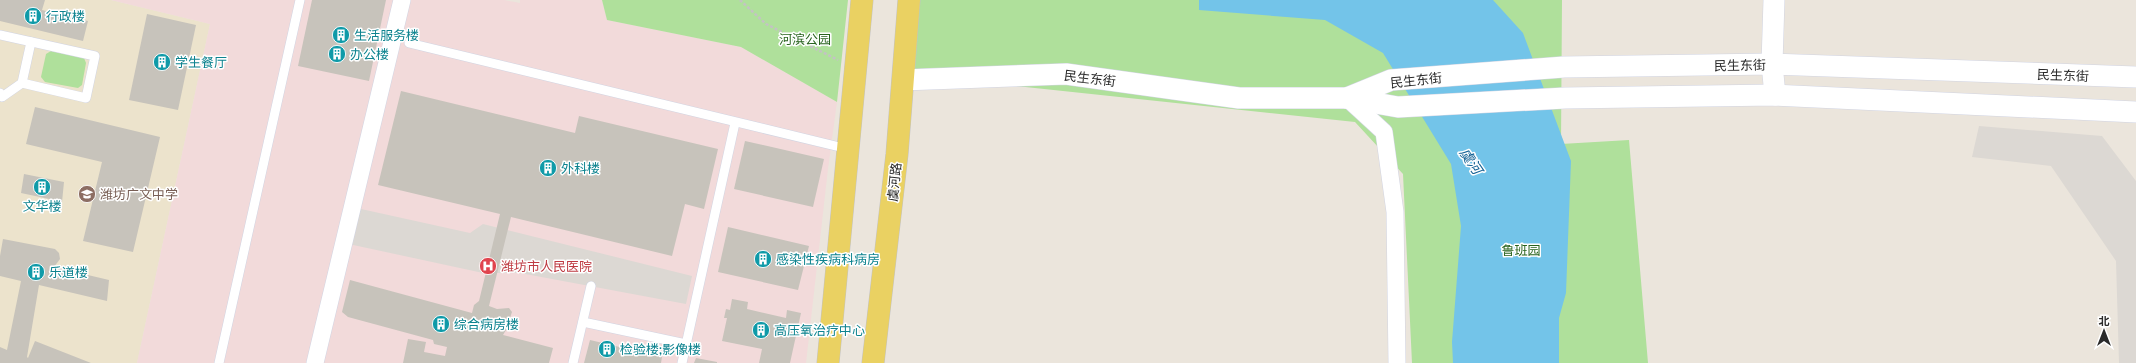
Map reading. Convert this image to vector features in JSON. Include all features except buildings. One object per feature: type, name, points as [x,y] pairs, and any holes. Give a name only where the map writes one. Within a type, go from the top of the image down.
[{"type":"main road","points":[[828,363],[862,0]]},
{"type":"main road","name":"虞河路","points":[[873,363],[903,80],[909,0]]},
{"type":"street","points":[[315,363],[402,0]]},
{"type":"street","points":[[1774,0],[1772,64],[1775,95]]},
{"type":"street","name":"民生东街","points":[[1347,98],[1391,80],[1564,67],[1772,64],[2136,77]]},
{"type":"street","name":"民生东街","points":[[903,80],[1066,74],[1239,98],[1347,98],[1398,107],[1565,98],[1775,95],[2136,112]]},
{"type":"street","points":[[1347,98],[1384,132],[1395,212],[1397,363]]},
{"type":"lane","points":[[219,363],[300,0]]},
{"type":"lane","points":[[0,35],[95,56],[86,98],[22,83]]},
{"type":"lane","points":[[1,99],[22,83],[31,42]]},
{"type":"lane","points":[[409,43],[848,149]]},
{"type":"lane","points":[[682,363],[736,123]]},
{"type":"lane","points":[[573,363],[591,286]]},
{"type":"lane","points":[[583,322],[686,344]]},
{"type":"path","points":[[740,0],[766,24],[856,69]]},
{"type":"shaded area","name":"潍坊广文中学","points":[[0,0],[111,0],[210,24],[137,363],[0,363]]},
{"type":"shaded area","name":"潍坊市人民医院","points":[[111,0],[504,0],[520,3],[520,0],[602,0],[607,20],[741,47],[837,102],[806,363],[137,363],[210,24]]},
{"type":"shaded area","points":[[1979,126],[2102,136],[2136,181],[2136,363],[2119,363],[2116,261],[2051,166],[1972,157]]},
{"type":"shaded area","points":[[352,207],[470,233],[483,224],[692,276],[686,304],[520,273],[483,273],[344,243]]},
{"type":"green space","name":"河滨公园","points":[[602,0],[848,0],[837,102],[741,47],[607,20]]},
{"type":"green space","name":"鲁班园","points":[[913,0],[1562,0],[1561,144],[1629,140],[1648,363],[1412,363],[1403,174],[1355,122],[903,74]]},
{"type":"green space","points":[[51,51],[84,58],[86,63],[82,85],[78,88],[45,82],[41,77],[46,54]]},
{"type":"water","name":"虞河","points":[[1199,0],[1493,0],[1523,33],[1571,161],[1566,293],[1559,318],[1559,363],[1453,363],[1452,342],[1461,226],[1451,164],[1383,53],[1325,20],[1199,10]]},
{"type":"place","name":"行政楼","points":[[33,16]]},
{"type":"place","name":"生活服务楼","points":[[341,35]]},
{"type":"place","name":"办公楼","points":[[337,54]]},
{"type":"place","name":"学生餐厅","points":[[162,62]]},
{"type":"place","name":"外科楼","points":[[548,168]]},
{"type":"place","name":"文华楼","points":[[42,187]]},
{"type":"place","name":"潍坊广文中学","points":[[87,194]]},
{"type":"place","name":"感染性疾病科病房","points":[[763,259]]},
{"type":"place","name":"潍坊市人民医院","points":[[488,266]]},
{"type":"place","name":"乐道楼","points":[[36,272]]},
{"type":"place","name":"综合病房楼","points":[[441,324]]},
{"type":"place","name":"高压氧治疗中心","points":[[761,330]]},
{"type":"place","name":"检验楼;影像楼","points":[[607,349]]}]
